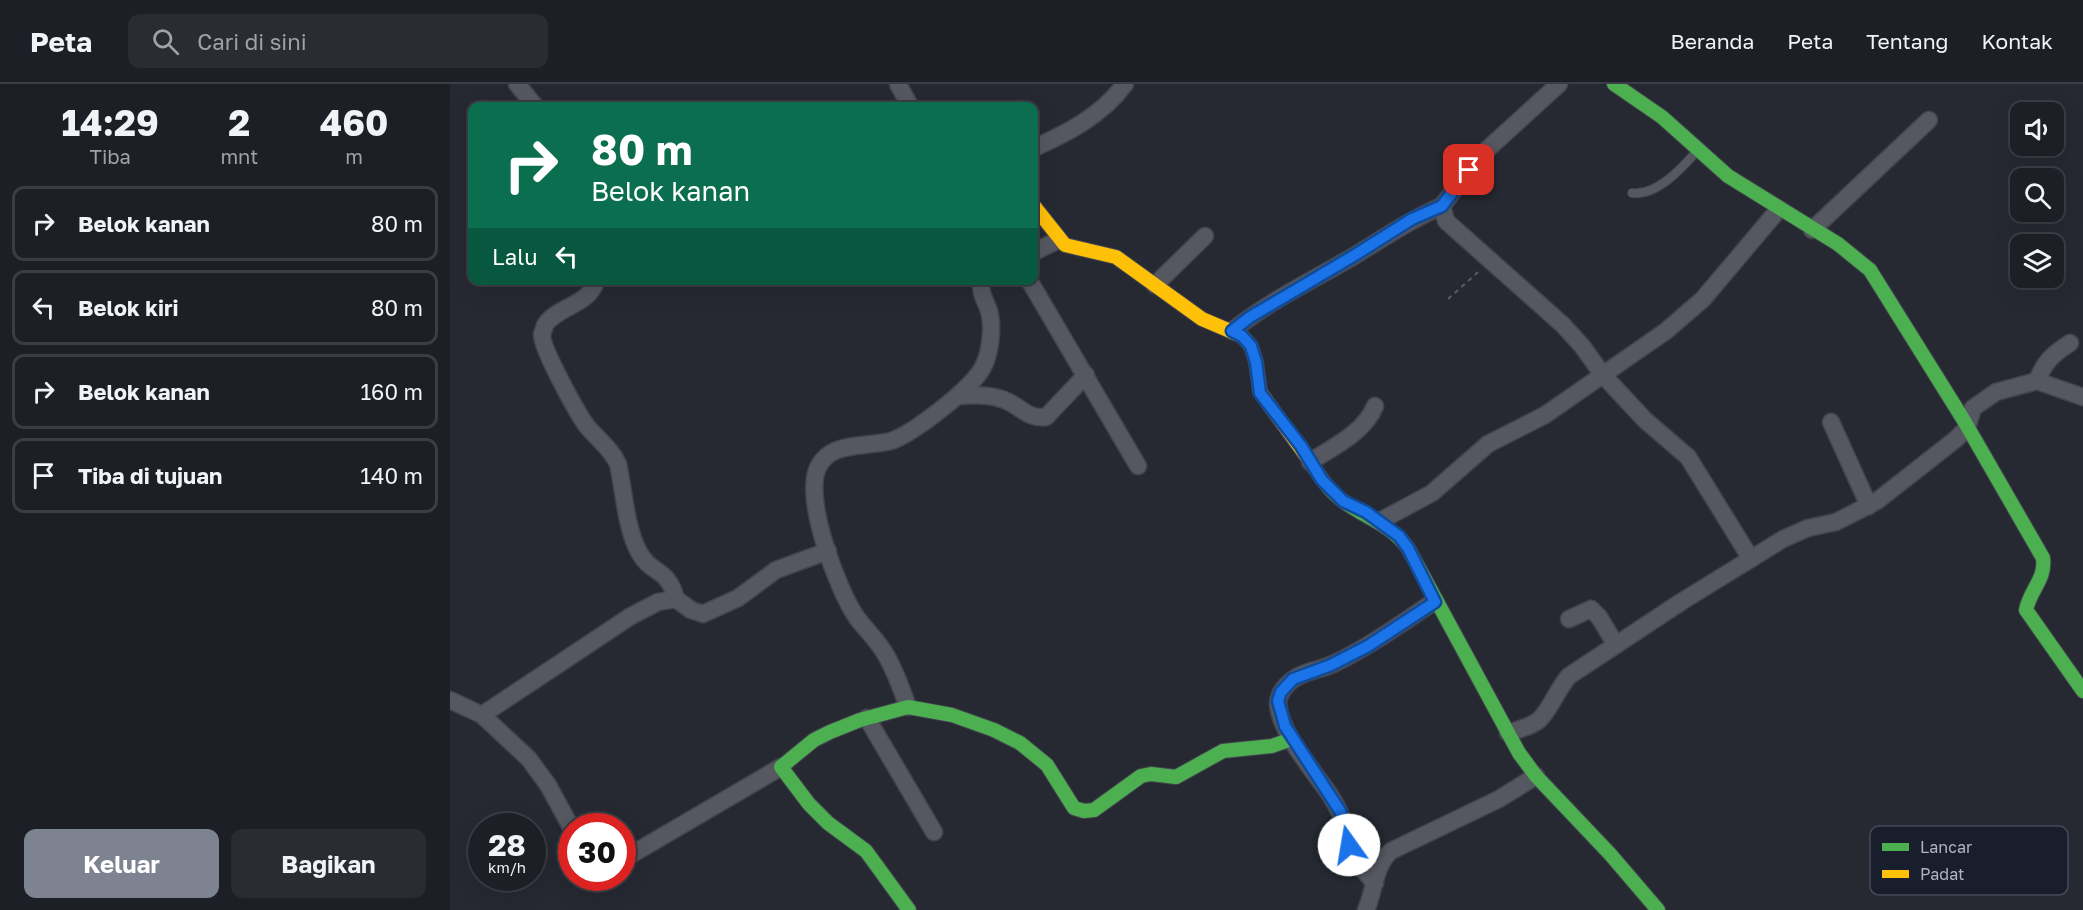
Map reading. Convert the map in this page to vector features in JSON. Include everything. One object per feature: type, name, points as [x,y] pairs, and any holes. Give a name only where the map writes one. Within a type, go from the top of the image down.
[{"type":"street","points":[[517,84],[532,102]]},
{"type":"street","points":[[898,84],[908,102]]},
{"type":"street","points":[[1038,146],[1062,136],[1094,116],[1125,84]]},
{"type":"street","points":[[1232,331],[1250,317],[1412,219],[1442,206],[1479,156],[1559,84]]},
{"type":"street","points":[[1614,84],[1662,117],[1700,148],[1728,176],[1838,244],[1870,270],[2043,558],[2046,569],[2044,578],[2027,602],[2026,610],[2083,691]]},
{"type":"street","points":[[1812,230],[1929,120]]},
{"type":"street","points":[[1442,206],[1446,221],[1489,262],[1563,325],[1603,375],[1646,420],[1688,457],[1751,559]]},
{"type":"street","points":[[1380,522],[1432,493],[1493,441],[1545,415],[1666,331],[1703,299],[1779,209]]},
{"type":"street","points":[[1038,212],[1058,240],[1076,249],[1116,257],[1202,320],[1242,336],[1251,346],[1256,362],[1260,393],[1322,480],[1343,501],[1380,522],[1399,536],[1408,548],[1435,602],[1519,753],[1536,776],[1610,854],[1658,910]]},
{"type":"street","points":[[1155,285],[1205,236]]},
{"type":"street","points":[[1038,250],[1058,240]]},
{"type":"street","points":[[593,285],[589,293],[554,315],[545,326],[542,334],[546,352],[585,424],[613,453],[618,465],[633,537],[639,553],[646,562],[668,578],[676,599],[691,610],[703,614],[738,598],[776,570],[828,551]]},
{"type":"street","points":[[908,707],[887,656],[850,606],[818,521],[813,493],[814,476],[818,465],[825,457],[838,449],[893,440],[958,396],[981,371],[987,355],[991,326],[990,313],[982,294],[983,285]]},
{"type":"street","points":[[1032,285],[1138,466]]},
{"type":"street","points":[[2037,381],[2043,366],[2052,355],[2070,343]]},
{"type":"street","points":[[958,396],[982,395],[1007,401],[1034,418],[1046,417],[1086,375]]},
{"type":"street","points":[[1508,733],[1530,726],[1541,718],[1569,676],[1751,559],[1791,535],[1808,528],[1836,522],[1869,506],[1906,481],[1967,428],[1972,408],[1989,395],[2037,381],[2083,397]]},
{"type":"street","points":[[1311,462],[1359,428],[1372,414],[1375,406]]},
{"type":"street","points":[[1831,422],[1869,506]]},
{"type":"street","points":[[482,715],[631,616],[658,602],[676,599]]},
{"type":"street","points":[[1375,883],[1356,861],[1340,811],[1292,739],[1280,714],[1278,701],[1281,692],[1293,679],[1331,665],[1368,646],[1435,602]]},
{"type":"street","points":[[1569,619],[1591,609],[1599,617],[1616,645]]},
{"type":"street","points":[[450,700],[482,715],[529,759],[548,784],[563,813]]},
{"type":"street","points":[[636,853],[781,766],[814,740],[867,718],[908,707],[952,715],[994,730],[1020,743],[1047,765],[1074,808],[1084,811],[1094,810],[1141,776],[1151,774],[1176,777],[1223,751],[1272,746],[1292,739]]},
{"type":"street","points":[[867,718],[934,832]]},
{"type":"street","points":[[781,766],[808,804],[828,823],[866,851],[909,910]]},
{"type":"street","points":[[1366,910],[1383,858],[1391,851],[1499,799],[1536,776]]},
{"type":"lane","points":[[1632,194],[1648,191],[1660,184],[1683,166],[1700,148]]},
{"type":"path","points":[[1448,298],[1489,262]]},
{"type":"traffic: fast","points":[[1614,84],[1662,117],[1728,176],[1838,244],[1870,270],[1963,419],[2043,558],[2042,572],[2026,610],[2083,691]]},
{"type":"traffic: fast","points":[[1310,461],[1338,497],[1385,527],[1408,548],[1519,753],[1536,776],[1610,854],[1658,910]]},
{"type":"traffic: fast","points":[[909,910],[866,851],[828,823],[809,804],[781,767],[814,740],[860,720],[908,707],[952,715],[994,730],[1020,743],[1047,765],[1074,808],[1084,811],[1094,810],[1141,776],[1151,774],[1176,777],[1223,751],[1272,746],[1292,739]]},
{"type":"traffic: slow","points":[[1038,211],[1065,245],[1116,257],[1202,319],[1242,336],[1251,346],[1256,362],[1260,392],[1310,461]]},
{"type":"route","points":[[1349,845],[1340,811],[1285,726],[1278,701],[1281,692],[1293,679],[1306,672],[1331,665],[1368,646],[1435,602],[1408,548],[1399,536],[1366,512],[1343,501],[1322,480],[1301,446],[1260,393],[1256,362],[1251,346],[1242,336],[1232,331],[1250,317],[1412,219],[1442,206],[1469,170]]}]
